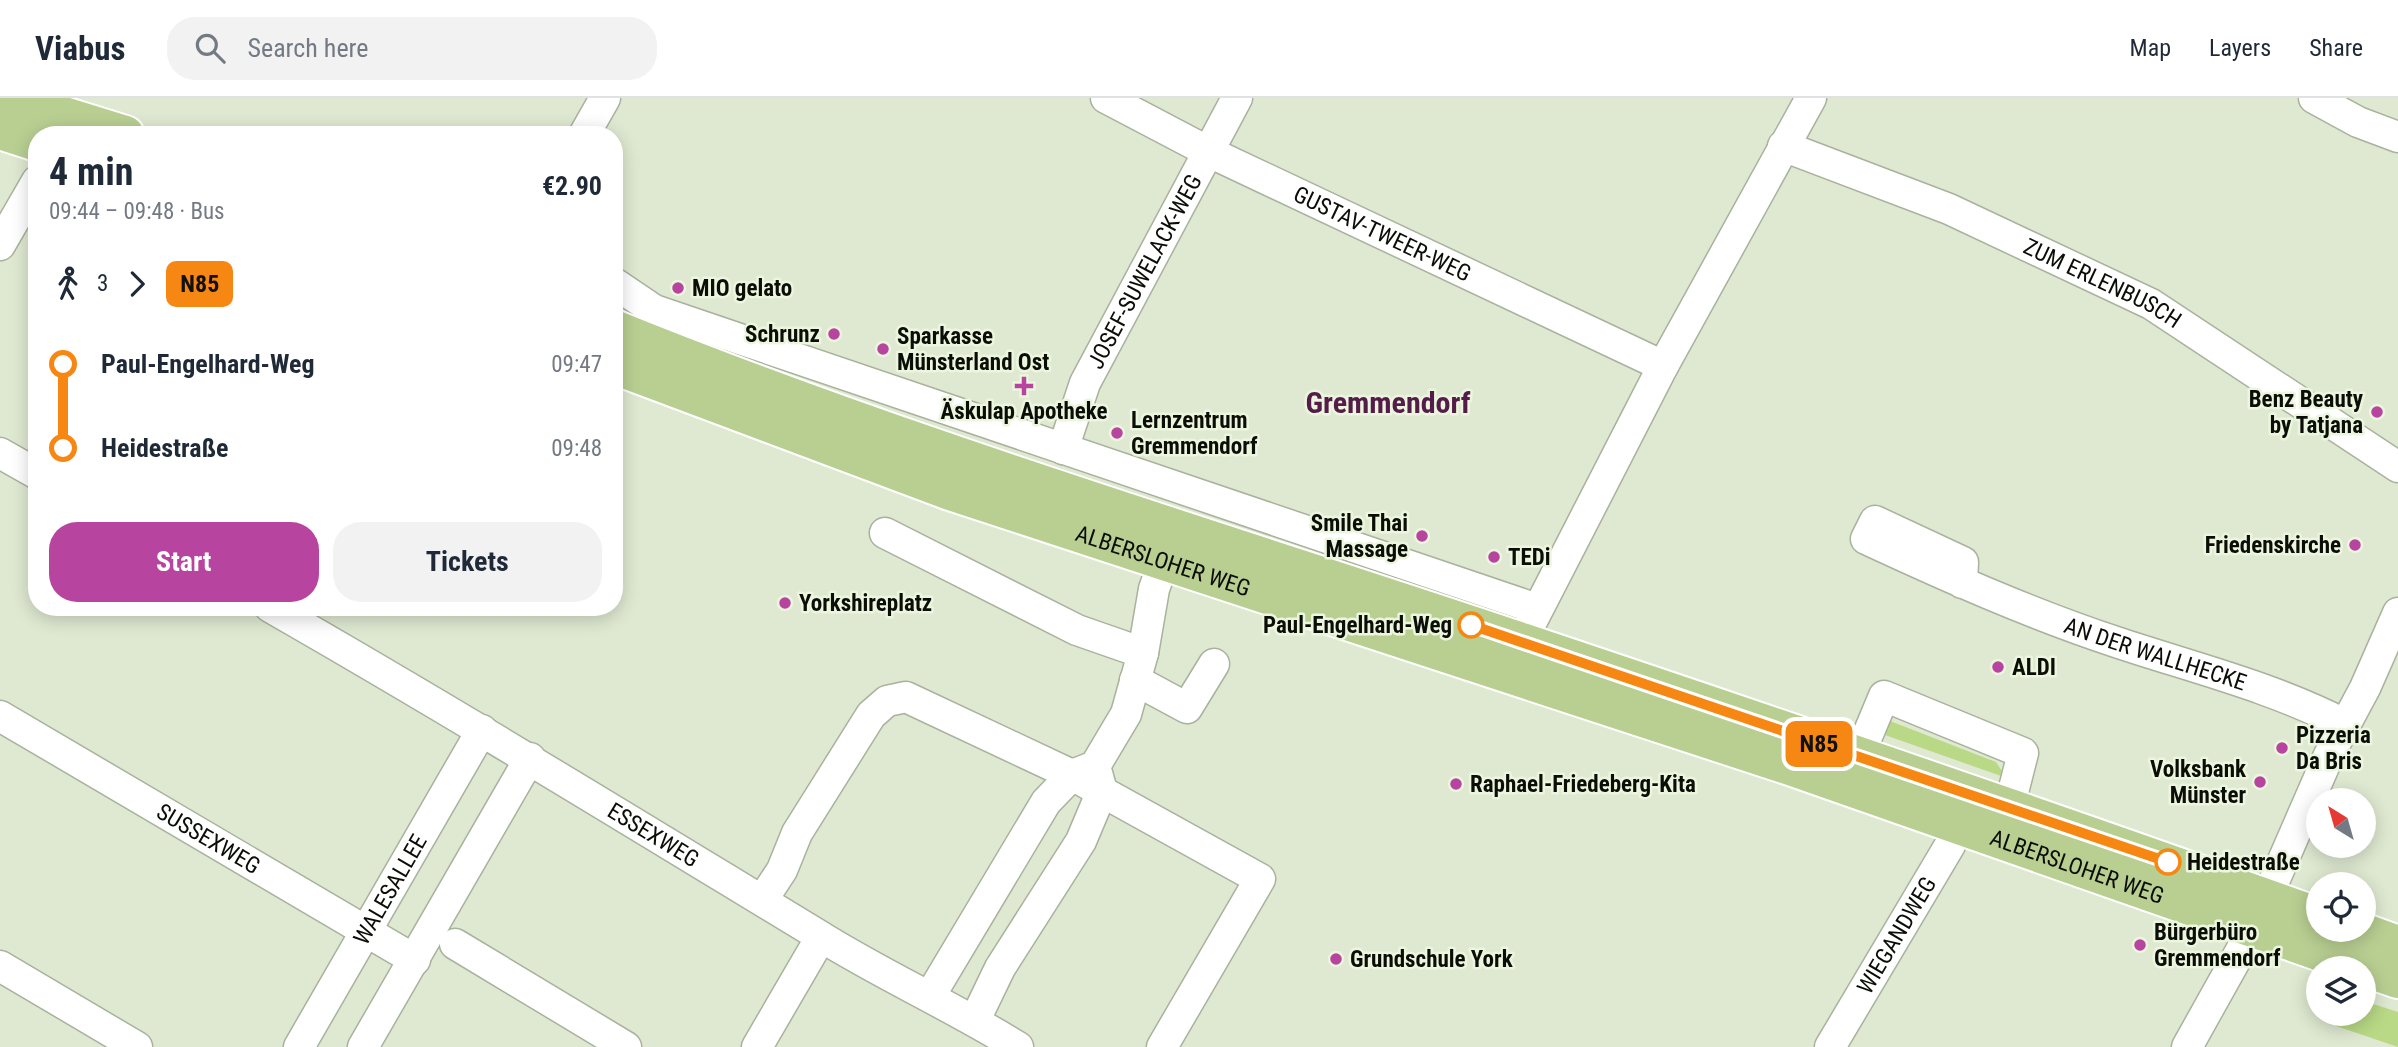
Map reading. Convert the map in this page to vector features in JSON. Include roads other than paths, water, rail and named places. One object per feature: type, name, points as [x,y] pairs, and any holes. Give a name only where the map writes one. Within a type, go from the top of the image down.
[{"type":"main road","points":[[6,98],[96,126]]},
{"type":"main road","points":[[0,130],[28,139]]},
{"type":"main road","name":"ALBERSLOHER WEG","points":[[627,335],[1169,545],[1524,641],[1858,758],[1961,808],[2009,808],[2260,913],[2398,979]]},
{"type":"main road","name":"ALBERSLOHER WEG","points":[[1524,641],[1961,808],[2260,913],[2306,915]]},
{"type":"main road","points":[[2376,937],[2398,945]]},
{"type":"street","points":[[589,126],[605,98]]},
{"type":"street","name":"GUSTAV-TWEER-WEG","points":[[1106,98],[1207,151],[1663,366]]},
{"type":"street","name":"JOSEF-SUWELACK-WEG","points":[[1063,449],[1085,383],[1237,98]]},
{"type":"street","points":[[1524,641],[1663,366],[1811,98]]},
{"type":"street","points":[[2314,98],[2358,122],[2398,137]]},
{"type":"street","name":"ZUM ERLENBUSCH","points":[[1783,146],[1949,209],[2151,304],[2398,467]]},
{"type":"street","points":[[0,245],[28,197]]},
{"type":"street","name":"ALBERSLOHER WEG","points":[[627,335],[1063,449],[1524,641]]},
{"type":"street","points":[[0,453],[28,469]]},
{"type":"street","points":[[885,533],[1077,630],[1140,666],[1187,708],[1214,664]]},
{"type":"street","points":[[975,1020],[1000,968],[1082,841],[1090,777],[1126,714],[1140,666],[1154,589],[1169,545]]},
{"type":"street","name":"AN DER WALLHECKE","points":[[1962,583],[2071,627],[2244,681],[2346,724]]},
{"type":"street","points":[[2187,1047],[2260,913],[2398,613]]},
{"type":"street","name":"ESSEXWEG","points":[[295,616],[821,937],[975,1020],[1018,1047]]},
{"type":"street","points":[[1858,758],[1884,696],[2023,753],[2009,808]]},
{"type":"street","points":[[763,900],[782,870],[797,833],[871,715],[887,701],[906,697],[1090,777],[1260,879],[1162,1047]]},
{"type":"street","name":"SUSSEXWEG","points":[[0,716],[415,960]]},
{"type":"street","name":"WALESALLEE","points":[[299,1047],[482,730]]},
{"type":"street","points":[[363,1047],[530,758]]},
{"type":"street","points":[[930,996],[1046,802],[1090,777]]},
{"type":"street","name":"WIEGANDWEG","points":[[1830,1047],[1950,845],[1961,808]]},
{"type":"street","points":[[757,1047],[821,937]]},
{"type":"street","points":[[455,944],[626,1047]]},
{"type":"street","points":[[0,966],[137,1047]]},
{"type":"place","name":"MIO gelato","points":[[678,288]]},
{"type":"place","name":"Schrunz","points":[[834,334]]},
{"type":"place","name":"Sparkasse Münsterland Ost","points":[[883,349]]},
{"type":"place","name":"Äskulap Apotheke","points":[[1024,386]]},
{"type":"place","name":"Benz Beauty by Tatjana","points":[[2377,412]]},
{"type":"place","name":"Lernzentrum Gremmendorf","points":[[1117,433]]},
{"type":"place","name":"Smile Thai Massage","points":[[1422,536]]},
{"type":"place","name":"Friedenskirche","points":[[2355,545]]},
{"type":"place","name":"TEDi","points":[[1494,557]]},
{"type":"place","name":"Yorkshireplatz","points":[[785,603]]},
{"type":"place","name":"Paul-Engelhard-Weg","points":[[1471,625]]},
{"type":"place","name":"ALDI","points":[[1998,667]]},
{"type":"place","name":"Pizzeria Da Bris","points":[[2282,748]]},
{"type":"place","name":"Volksbank Münster","points":[[2260,782]]},
{"type":"place","name":"Raphael-Friedeberg-Kita","points":[[1456,784]]},
{"type":"place","name":"Heidestraße","points":[[2168,862]]},
{"type":"place","name":"Bürgerbüro Gremmendorf","points":[[2140,945]]},
{"type":"place","name":"Grundschule York","points":[[1336,959]]},
{"type":"district","name":"Gremmendorf","points":[[1388,403]]}]
